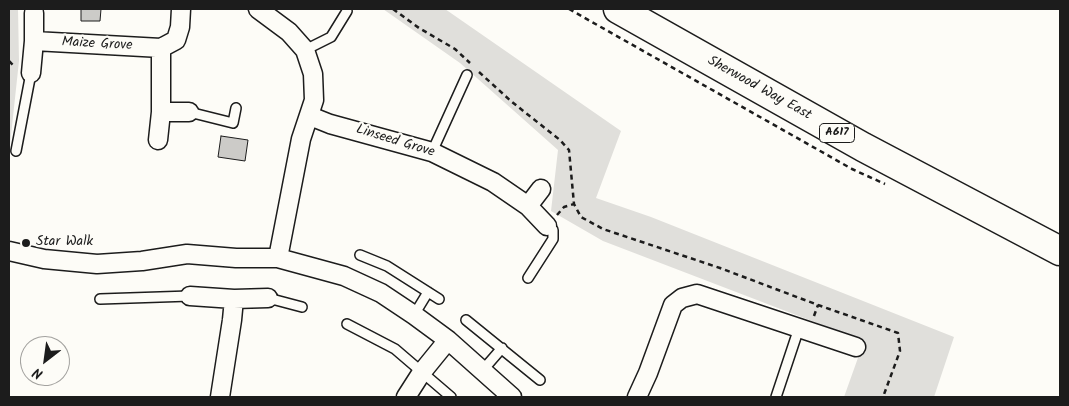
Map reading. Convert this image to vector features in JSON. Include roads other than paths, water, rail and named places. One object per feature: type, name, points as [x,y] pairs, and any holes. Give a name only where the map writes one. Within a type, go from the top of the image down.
[{"type":"highway","name":"Sherwood Way East","points":[[618,9],[863,148],[1060,252]]},
{"type":"street","points":[[158,140],[161,112],[161,48],[176,40],[182,9]]},
{"type":"street","points":[[258,9],[289,32],[305,50],[313,74],[314,100],[301,139],[278,258]]},
{"type":"street","points":[[31,73],[34,11]]},
{"type":"street","name":"Maize Grove","points":[[34,41],[161,48]]},
{"type":"street","points":[[161,112],[189,112]]},
{"type":"street","name":"Linseed Grove","points":[[310,116],[330,124],[432,152],[493,182],[528,206],[547,226]]},
{"type":"street","points":[[528,206],[541,189]]},
{"type":"street","points":[[9,251],[44,259],[98,264],[142,261],[187,254],[236,258],[278,258],[344,276],[381,293],[414,315],[448,340],[512,397]]},
{"type":"street","points":[[637,397],[648,374],[673,305],[682,298],[697,294],[856,347]]},
{"type":"street","points":[[190,296],[234,299],[268,298]]},
{"type":"street","points":[[220,397],[234,299]]},
{"type":"street","points":[[406,397],[422,372],[448,340]]},
{"type":"lane","points":[[305,50],[331,38],[347,10]]},
{"type":"lane","points":[[16,151],[31,73]]},
{"type":"lane","points":[[432,152],[467,75]]},
{"type":"lane","points":[[189,112],[233,123],[236,108]]},
{"type":"lane","points":[[528,278],[553,239],[553,230],[547,226]]},
{"type":"lane","points":[[360,255],[387,266],[438,299]]},
{"type":"lane","points":[[414,315],[428,292]]},
{"type":"lane","points":[[100,299],[190,296]]},
{"type":"lane","points":[[268,298],[302,307]]},
{"type":"lane","points":[[466,320],[540,380]]},
{"type":"lane","points":[[347,324],[395,349],[452,397]]},
{"type":"lane","points":[[776,397],[799,328]]},
{"type":"lane","points":[[482,371],[502,348]]},
{"type":"place","name":"Star Walk","points":[[26,243]]}]
